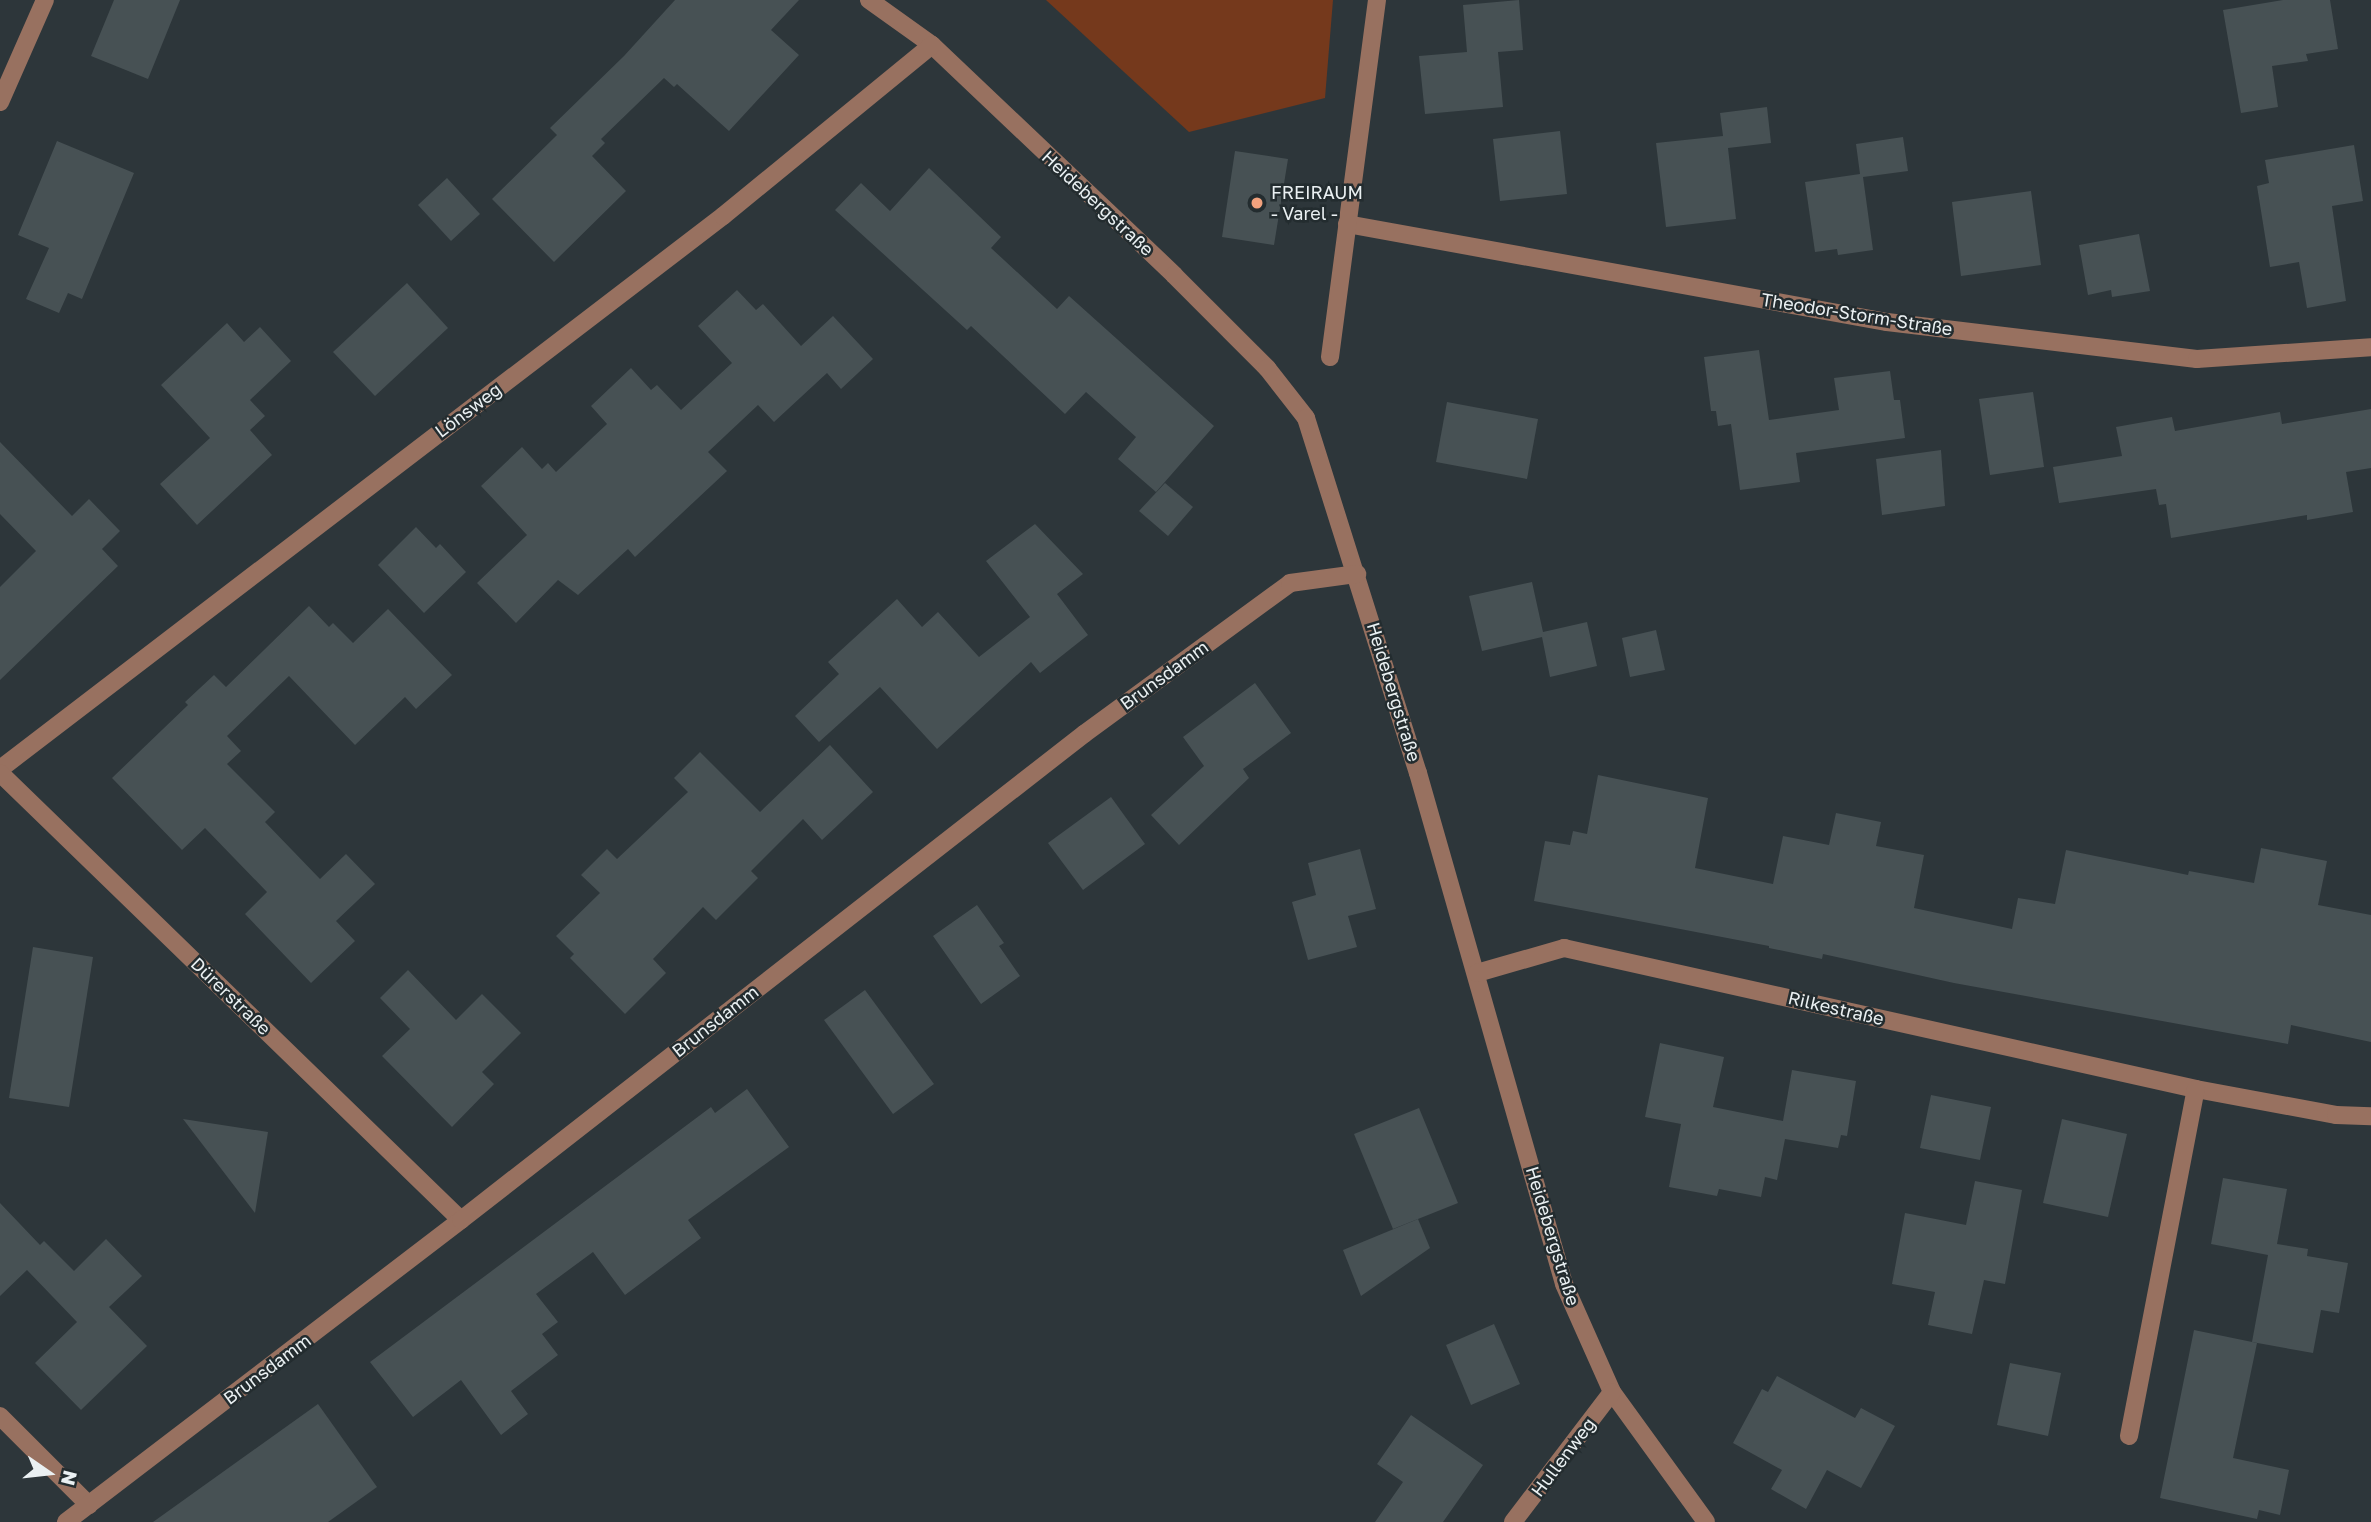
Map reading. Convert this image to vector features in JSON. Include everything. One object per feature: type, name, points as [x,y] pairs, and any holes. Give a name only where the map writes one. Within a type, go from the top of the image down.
[{"type":"street","points":[[0,102],[45,0]]},
{"type":"street","name":"Heidebergstraße","points":[[869,0],[932,45],[1267,368],[1306,418],[1357,574],[1477,973],[1564,1284],[1612,1392],[1706,1522]]},
{"type":"street","points":[[1330,357],[1377,0]]},
{"type":"street","name":"Lönsweg","points":[[0,771],[723,215],[932,45]]},
{"type":"street","name":"Theodor-Storm-Straße","points":[[1347,224],[1887,322],[2170,356],[2197,359],[2371,347]]},
{"type":"street","name":"Brunsdamm","points":[[66,1522],[461,1220],[1084,734],[1290,583],[1357,574]]},
{"type":"street","name":"Dürerstraße","points":[[0,771],[461,1220]]},
{"type":"street","name":"Rilkestraße","points":[[1477,973],[1564,948],[2196,1089],[2336,1115],[2371,1116]]},
{"type":"street","points":[[2129,1436],[2196,1089]]},
{"type":"street","name":"Hullenweg","points":[[1513,1522],[1612,1392]]},
{"type":"street","points":[[0,1416],[89,1505]]},
{"type":"shaded area","points":[[1046,0],[1333,0],[1325,98],[1189,132]]},
{"type":"building","points":[[114,0],[180,0],[148,79],[91,56]]},
{"type":"building","points":[[675,0],[799,0],[771,30],[799,55],[729,131],[677,84],[674,87],[664,78],[601,139],[605,143],[592,156],[626,191],[554,262],[492,199],[557,135],[550,128],[624,56]]},
{"type":"building","points":[[1519,0],[1523,50],[1498,52],[1503,107],[1425,114],[1419,56],[1467,52],[1463,5]]},
{"type":"building","points":[[2283,0],[2330,0],[2338,49],[2306,54],[2308,61],[2272,66],[2278,107],[2241,113],[2223,10]]},
{"type":"building","points":[[1767,107],[1771,143],[1728,148],[1736,219],[1666,227],[1656,143],[1723,136],[1720,113]]},
{"type":"building","points":[[1560,131],[1567,194],[1500,201],[1493,139]]},
{"type":"building","points":[[1903,137],[1908,171],[1863,177],[1873,250],[1838,255],[1837,249],[1815,252],[1805,182],[1860,174],[1856,144]]},
{"type":"building","points":[[57,141],[134,173],[82,299],[68,293],[59,313],[26,299],[49,248],[18,235]]},
{"type":"building","points":[[2354,145],[2363,201],[2332,206],[2346,301],[2307,308],[2299,262],[2270,267],[2257,186],[2269,183],[2265,160]]},
{"type":"building","name":"FREIRAUM - Varel -","points":[[1235,151],[1288,159],[1274,245],[1222,237]]},
{"type":"building","points":[[929,168],[1001,237],[991,248],[1057,309],[1069,296],[1214,426],[1156,492],[1118,459],[1136,437],[1086,392],[1065,414],[971,326],[967,330],[835,210],[861,183],[890,211]]},
{"type":"building","points":[[447,178],[480,214],[451,241],[418,205]]},
{"type":"building","points":[[2031,191],[2041,265],[1961,276],[1952,202]]},
{"type":"building","points":[[2139,234],[2150,291],[2112,297],[2111,290],[2088,295],[2079,245]]},
{"type":"building","points":[[407,283],[448,328],[375,396],[333,352]]},
{"type":"building","points":[[737,290],[756,310],[763,304],[801,346],[833,316],[873,359],[841,389],[827,373],[774,422],[758,405],[708,452],[727,471],[635,557],[628,549],[578,595],[558,580],[516,623],[477,583],[527,535],[481,486],[522,447],[542,469],[548,463],[556,472],[607,424],[591,406],[631,368],[651,390],[657,385],[681,410],[732,363],[698,326]]},
{"type":"building","points":[[227,323],[244,342],[260,327],[291,361],[250,400],[265,416],[250,430],[272,455],[197,525],[160,484],[210,438],[161,385]]},
{"type":"building","points":[[1759,350],[1769,420],[1839,410],[1834,378],[1890,371],[1894,400],[1900,400],[1905,438],[1796,453],[1800,482],[1740,490],[1731,424],[1718,426],[1716,411],[1711,411],[1704,357]]},
{"type":"building","points":[[2033,392],[2044,467],[1990,475],[1979,399]]},
{"type":"building","points":[[1447,402],[1538,419],[1527,479],[1436,462]]},
{"type":"building","points":[[2371,409],[2371,468],[2346,472],[2353,512],[2307,520],[2307,515],[2171,538],[2166,504],[2159,505],[2156,489],[2059,503],[2053,467],[2122,456],[2116,427],[2172,417],[2175,431],[2280,412],[2282,424]]},
{"type":"building","points":[[0,442],[72,516],[89,499],[120,531],[102,549],[118,566],[0,680],[0,587],[36,551],[0,514]]},
{"type":"building","points":[[1941,450],[1945,506],[1882,515],[1876,459]]},
{"type":"building","points":[[1165,483],[1193,507],[1168,536],[1139,511]]},
{"type":"building","points":[[1035,524],[1083,574],[1057,594],[1088,635],[1040,673],[1031,662],[937,749],[880,687],[819,742],[795,716],[839,674],[828,662],[897,599],[922,627],[938,612],[979,657],[1030,617],[986,561]]},
{"type":"building","points":[[416,527],[436,548],[440,544],[466,572],[424,613],[378,565]]},
{"type":"building","points":[[1532,582],[1543,632],[1587,622],[1597,666],[1550,677],[1542,637],[1482,651],[1469,596]]},
{"type":"building","points":[[309,606],[329,627],[333,623],[353,643],[388,609],[452,675],[416,709],[405,697],[355,745],[289,676],[227,736],[241,751],[227,764],[275,812],[265,822],[320,879],[346,854],[375,884],[336,921],[355,941],[311,983],[245,914],[267,892],[205,828],[182,850],[112,778],[188,705],[185,702],[214,675],[226,687]]},
{"type":"building","points":[[1656,630],[1665,670],[1630,677],[1622,638]]},
{"type":"building","points":[[1255,683],[1291,733],[1243,769],[1249,778],[1179,845],[1151,815],[1204,766],[1183,737]]},
{"type":"building","points":[[830,745],[873,792],[822,840],[803,819],[751,871],[758,878],[716,920],[703,907],[653,959],[666,973],[625,1014],[570,958],[574,954],[556,936],[600,893],[581,875],[607,849],[617,859],[688,792],[674,778],[700,752],[760,812]]},
{"type":"building","points":[[1598,775],[1708,798],[1695,868],[1773,884],[1783,836],[1829,845],[1836,813],[1881,822],[1876,846],[1924,855],[1914,908],[2012,929],[2018,898],[2055,904],[2066,850],[2188,875],[2189,871],[2254,883],[2261,848],[2327,861],[2318,905],[2371,915],[2371,1042],[2291,1025],[2288,1044],[1954,983],[1823,954],[1822,959],[1769,946],[1534,901],[1545,841],[1570,845],[1573,831],[1587,834]]},
{"type":"building","points":[[1111,797],[1145,844],[1083,890],[1048,843]]},
{"type":"building","points":[[1360,849],[1376,909],[1348,916],[1357,947],[1308,960],[1292,902],[1316,895],[1308,863]]},
{"type":"building","points":[[977,905],[1004,943],[999,946],[1020,976],[981,1004],[933,936]]},
{"type":"building","points":[[33,947],[93,957],[69,1107],[9,1098]]},
{"type":"building","points":[[408,970],[456,1020],[482,994],[521,1033],[482,1072],[494,1084],[452,1127],[382,1056],[410,1029],[380,998]]},
{"type":"building","points":[[865,990],[934,1084],[893,1114],[824,1020]]},
{"type":"building","points":[[1660,1043],[1724,1057],[1713,1107],[1783,1121],[1792,1070],[1856,1081],[1847,1136],[1841,1135],[1838,1148],[1785,1139],[1777,1180],[1765,1177],[1761,1197],[1719,1189],[1717,1196],[1669,1187],[1681,1124],[1645,1117]]},
{"type":"building","points":[[747,1089],[789,1147],[688,1220],[701,1238],[625,1295],[593,1252],[536,1294],[558,1322],[542,1334],[558,1355],[511,1391],[528,1414],[501,1435],[461,1380],[413,1417],[370,1362],[711,1107],[715,1113]]},
{"type":"building","points":[[1931,1095],[1991,1107],[1980,1160],[1920,1148]]},
{"type":"building","points":[[1419,1108],[1458,1203],[1393,1229],[1354,1134]]},
{"type":"building","points":[[183,1119],[268,1132],[255,1213]]},
{"type":"building","points":[[2062,1119],[2127,1134],[2108,1217],[2043,1203]]},
{"type":"building","points":[[2223,1178],[2287,1189],[2277,1244],[2308,1249],[2307,1256],[2348,1263],[2339,1313],[2321,1310],[2313,1353],[2252,1342],[2268,1255],[2211,1244]]},
{"type":"building","points":[[1975,1181],[2022,1190],[2005,1284],[1984,1280],[1972,1334],[1928,1325],[1935,1292],[1892,1284],[1905,1213],[1966,1225]]},
{"type":"building","points":[[0,1203],[40,1245],[44,1241],[74,1271],[106,1239],[142,1276],[109,1307],[147,1346],[81,1410],[35,1363],[77,1322],[27,1270],[0,1296]]},
{"type":"building","points":[[1418,1219],[1430,1248],[1361,1296],[1343,1250]]},
{"type":"building","points":[[1494,1324],[1520,1384],[1471,1405],[1446,1345]]},
{"type":"building","points":[[2194,1330],[2257,1343],[2233,1458],[2289,1470],[2280,1515],[2259,1510],[2257,1519],[2160,1498]]},
{"type":"building","points":[[2010,1363],[2061,1373],[2048,1436],[1997,1425]]},
{"type":"building","points":[[1777,1376],[1855,1418],[1861,1408],[1895,1426],[1861,1488],[1827,1470],[1806,1509],[1771,1489],[1782,1470],[1733,1443],[1762,1389],[1768,1392]]},
{"type":"building","points":[[318,1404],[377,1487],[328,1522],[153,1522]]},
{"type":"building","points":[[1411,1415],[1483,1465],[1443,1522],[1375,1522],[1403,1482],[1377,1464]]},
{"type":"place","name":"FREIRAUM - Varel -","points":[[1257,203]]}]
